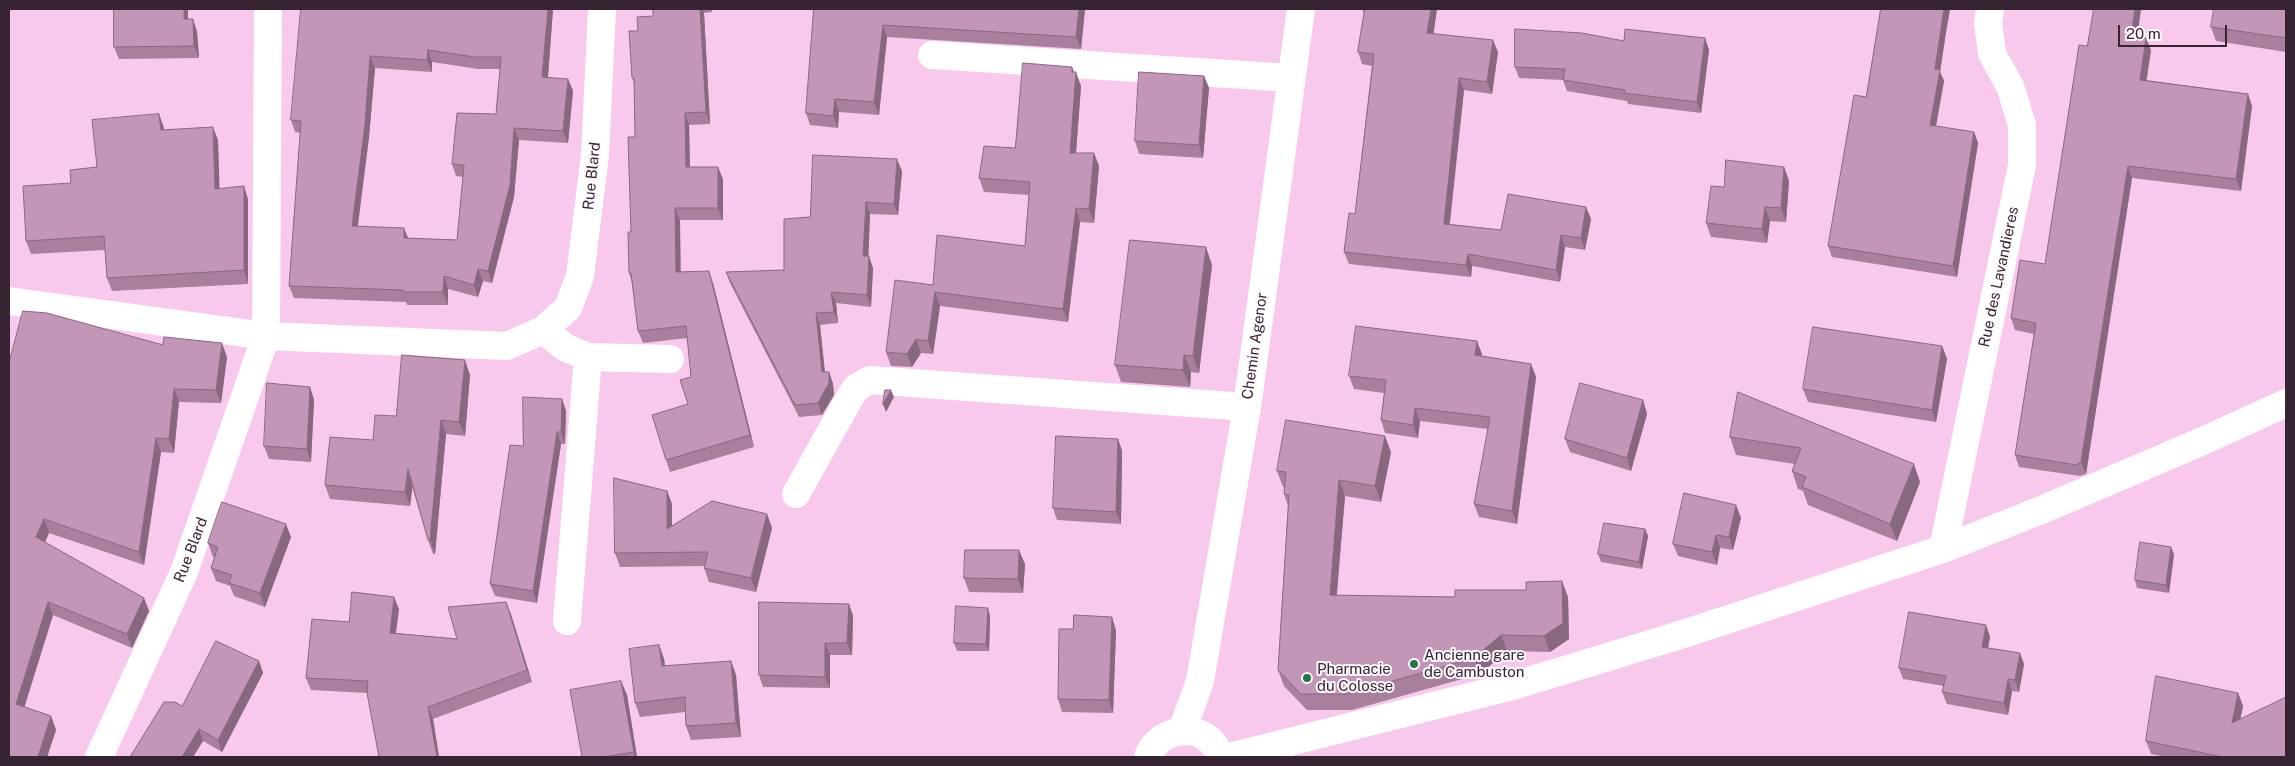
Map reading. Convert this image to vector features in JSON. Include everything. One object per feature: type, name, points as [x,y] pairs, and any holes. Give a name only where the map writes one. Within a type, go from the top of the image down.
[{"type":"street","name":"Rue Blard","points":[[99,757],[184,572],[266,336],[268,9]]},
{"type":"street","name":"Rue Blard","points":[[9,301],[266,336],[507,346],[543,330],[568,308],[580,276],[595,155],[602,9]]},
{"type":"street","name":"Chemin Agenor","points":[[1203,742],[1200,681],[1247,407],[1300,9]]},
{"type":"street","name":"Rue des Lavandieres","points":[[1943,549],[2022,165],[2022,125],[2010,86],[1992,54],[1988,23],[1990,9]]},
{"type":"street","points":[[932,55],[1291,78]]},
{"type":"street","points":[[543,330],[566,348],[588,357],[670,359]]},
{"type":"street","points":[[567,621],[588,357]]},
{"type":"street","points":[[796,494],[856,388],[870,380],[1247,407]]},
{"type":"street","points":[[1229,757],[1509,687],[1677,636],[1943,549],[2039,511],[2203,441],[2286,403]]},
{"type":"street","points":[[1148,757],[1158,741],[1169,734],[1203,742]]},
{"type":"building","points":[[114,9],[184,9],[184,19],[193,19],[194,46],[114,47]]},
{"type":"building","points":[[301,9],[548,9],[542,77],[568,79],[563,131],[514,128],[510,185],[488,271],[478,269],[474,285],[444,276],[443,292],[403,292],[403,290],[289,286],[301,121],[291,120]],"holes":[[[428,50],[474,57],[501,57],[496,114],[457,113],[452,164],[464,165],[457,240],[404,238],[404,228],[352,226],[365,125],[370,56],[427,60]]]},
{"type":"building","points":[[653,9],[700,9],[706,112],[685,113],[686,167],[718,167],[718,208],[675,208],[676,272],[709,271],[750,435],[666,460],[652,415],[688,404],[680,380],[691,377],[686,326],[638,331],[631,273],[629,273],[628,232],[631,232],[628,137],[635,137],[634,78],[632,78],[629,31],[638,31],[637,17],[653,16]]},
{"type":"building","points":[[814,9],[1079,9],[1076,37],[883,25],[874,102],[835,99],[833,116],[806,113]]},
{"type":"building","points":[[1365,9],[1431,9],[1427,33],[1493,40],[1487,82],[1459,78],[1444,224],[1501,230],[1508,194],[1586,207],[1581,238],[1561,235],[1556,270],[1468,254],[1466,265],[1344,252],[1349,213],[1355,214],[1374,54],[1358,52]]},
{"type":"building","points":[[1881,9],[1944,9],[1935,69],[1940,70],[1930,125],[1974,132],[1953,266],[1828,246],[1854,95],[1866,97]]},
{"type":"building","points":[[2094,9],[2135,9],[2131,35],[2146,38],[2140,80],[2248,94],[2236,179],[2128,166],[2081,462],[2076,465],[2015,455],[2036,323],[2011,318],[2020,260],[2045,264],[2079,45],[2087,46]]},
{"type":"building","points":[[2214,9],[2286,9],[2286,38],[2211,27]]},
{"type":"building","points":[[1515,29],[1582,33],[1624,41],[1625,29],[1705,38],[1697,102],[1624,93],[1625,90],[1563,80],[1565,69],[1515,67]]},
{"type":"building","points":[[1023,63],[1072,67],[1072,72],[1076,72],[1070,153],[1094,153],[1089,209],[1076,208],[1063,309],[935,292],[928,341],[916,339],[907,354],[886,352],[895,280],[933,285],[937,235],[1025,246],[1030,182],[979,178],[984,146],[1015,148]]},
{"type":"building","points":[[1139,72],[1204,76],[1199,145],[1135,141]]},
{"type":"building","points":[[159,114],[161,130],[213,127],[215,189],[244,186],[244,270],[107,278],[104,236],[26,241],[23,186],[71,183],[70,170],[97,167],[92,120]]},
{"type":"building","points":[[813,155],[897,159],[894,204],[866,202],[863,256],[869,256],[867,295],[831,292],[834,312],[816,313],[822,372],[829,372],[829,383],[818,403],[795,405],[726,272],[784,270],[784,219],[810,217]]},
{"type":"building","points":[[1726,160],[1784,167],[1781,208],[1765,207],[1762,229],[1706,223],[1711,186],[1724,187]]},
{"type":"building","points":[[1130,240],[1206,247],[1193,356],[1184,355],[1183,370],[1115,365]]},
{"type":"building","points":[[23,311],[47,313],[163,345],[164,337],[222,343],[216,390],[174,389],[169,439],[156,438],[139,552],[44,519],[36,537],[144,598],[127,634],[48,602],[16,704],[51,716],[38,757],[9,757],[9,363]]},
{"type":"building","points":[[1356,326],[1477,341],[1475,355],[1531,364],[1512,511],[1474,504],[1490,417],[1415,408],[1413,425],[1381,420],[1386,380],[1349,376]]},
{"type":"building","points":[[1813,327],[1942,346],[1932,410],[1803,389]]},
{"type":"building","points":[[402,355],[465,360],[459,422],[441,420],[430,540],[428,540],[408,469],[405,492],[325,485],[330,437],[373,440],[375,415],[396,416]]},
{"type":"building","points":[[267,383],[310,387],[307,449],[264,446]]},
{"type":"building","points":[[1580,383],[1643,400],[1627,458],[1565,439]]},
{"type":"building","points":[[885,390],[891,390],[883,404]]},
{"type":"building","points":[[1738,392],[1914,464],[1890,524],[1802,487],[1806,477],[1792,471],[1801,448],[1730,437]]},
{"type":"building","points":[[523,397],[562,399],[561,432],[557,432],[533,591],[490,584],[510,445],[523,446]]},
{"type":"building","points":[[1286,420],[1385,436],[1375,486],[1339,480],[1330,595],[1455,597],[1455,590],[1526,590],[1526,582],[1562,581],[1563,623],[1544,636],[1501,635],[1474,658],[1347,694],[1301,694],[1278,670],[1289,495],[1284,494],[1286,472],[1277,471]]},
{"type":"building","points":[[1056,436],[1118,439],[1116,512],[1053,508]]},
{"type":"building","points":[[614,478],[667,491],[667,529],[712,501],[767,514],[751,578],[704,568],[708,552],[615,553]]},
{"type":"building","points":[[1684,493],[1736,505],[1729,537],[1716,535],[1712,552],[1673,544]]},
{"type":"building","points":[[222,502],[286,524],[260,593],[229,583],[232,575],[211,568],[218,547],[208,543]]},
{"type":"building","points":[[1604,523],[1645,529],[1639,562],[1598,554]]},
{"type":"building","points":[[2140,542],[2171,547],[2166,585],[2135,580]]},
{"type":"building","points":[[965,550],[1019,550],[1018,579],[964,578]]},
{"type":"building","points":[[352,592],[394,597],[390,633],[457,639],[448,607],[506,602],[527,670],[428,707],[437,757],[379,757],[367,693],[368,681],[306,678],[312,619],[349,622]]},
{"type":"building","points":[[759,602],[849,604],[847,643],[825,643],[825,677],[759,675]]},
{"type":"building","points":[[956,606],[988,608],[986,644],[954,643]]},
{"type":"building","points":[[1909,612],[1986,625],[1982,647],[2020,653],[2015,680],[2008,679],[2004,703],[1942,692],[1946,676],[1899,668]]},
{"type":"building","points":[[1074,615],[1112,617],[1109,700],[1058,699],[1059,629],[1073,629]]},
{"type":"building","points":[[216,641],[259,661],[218,740],[199,729],[182,757],[130,757],[164,702],[175,702],[182,706]]},
{"type":"building","points":[[659,645],[662,666],[731,661],[736,723],[686,726],[685,697],[635,703],[629,649]]},
{"type":"building","points":[[2156,676],[2238,693],[2232,723],[2286,697],[2286,757],[2223,757],[2146,741]]},
{"type":"building","points":[[621,681],[634,752],[603,757],[582,757],[570,690]]},
{"type":"place","name":"Ancienne gare de Cambuston","points":[[1414,664]]},
{"type":"place","name":"Pharmacie du Colosse","points":[[1307,678]]}]
